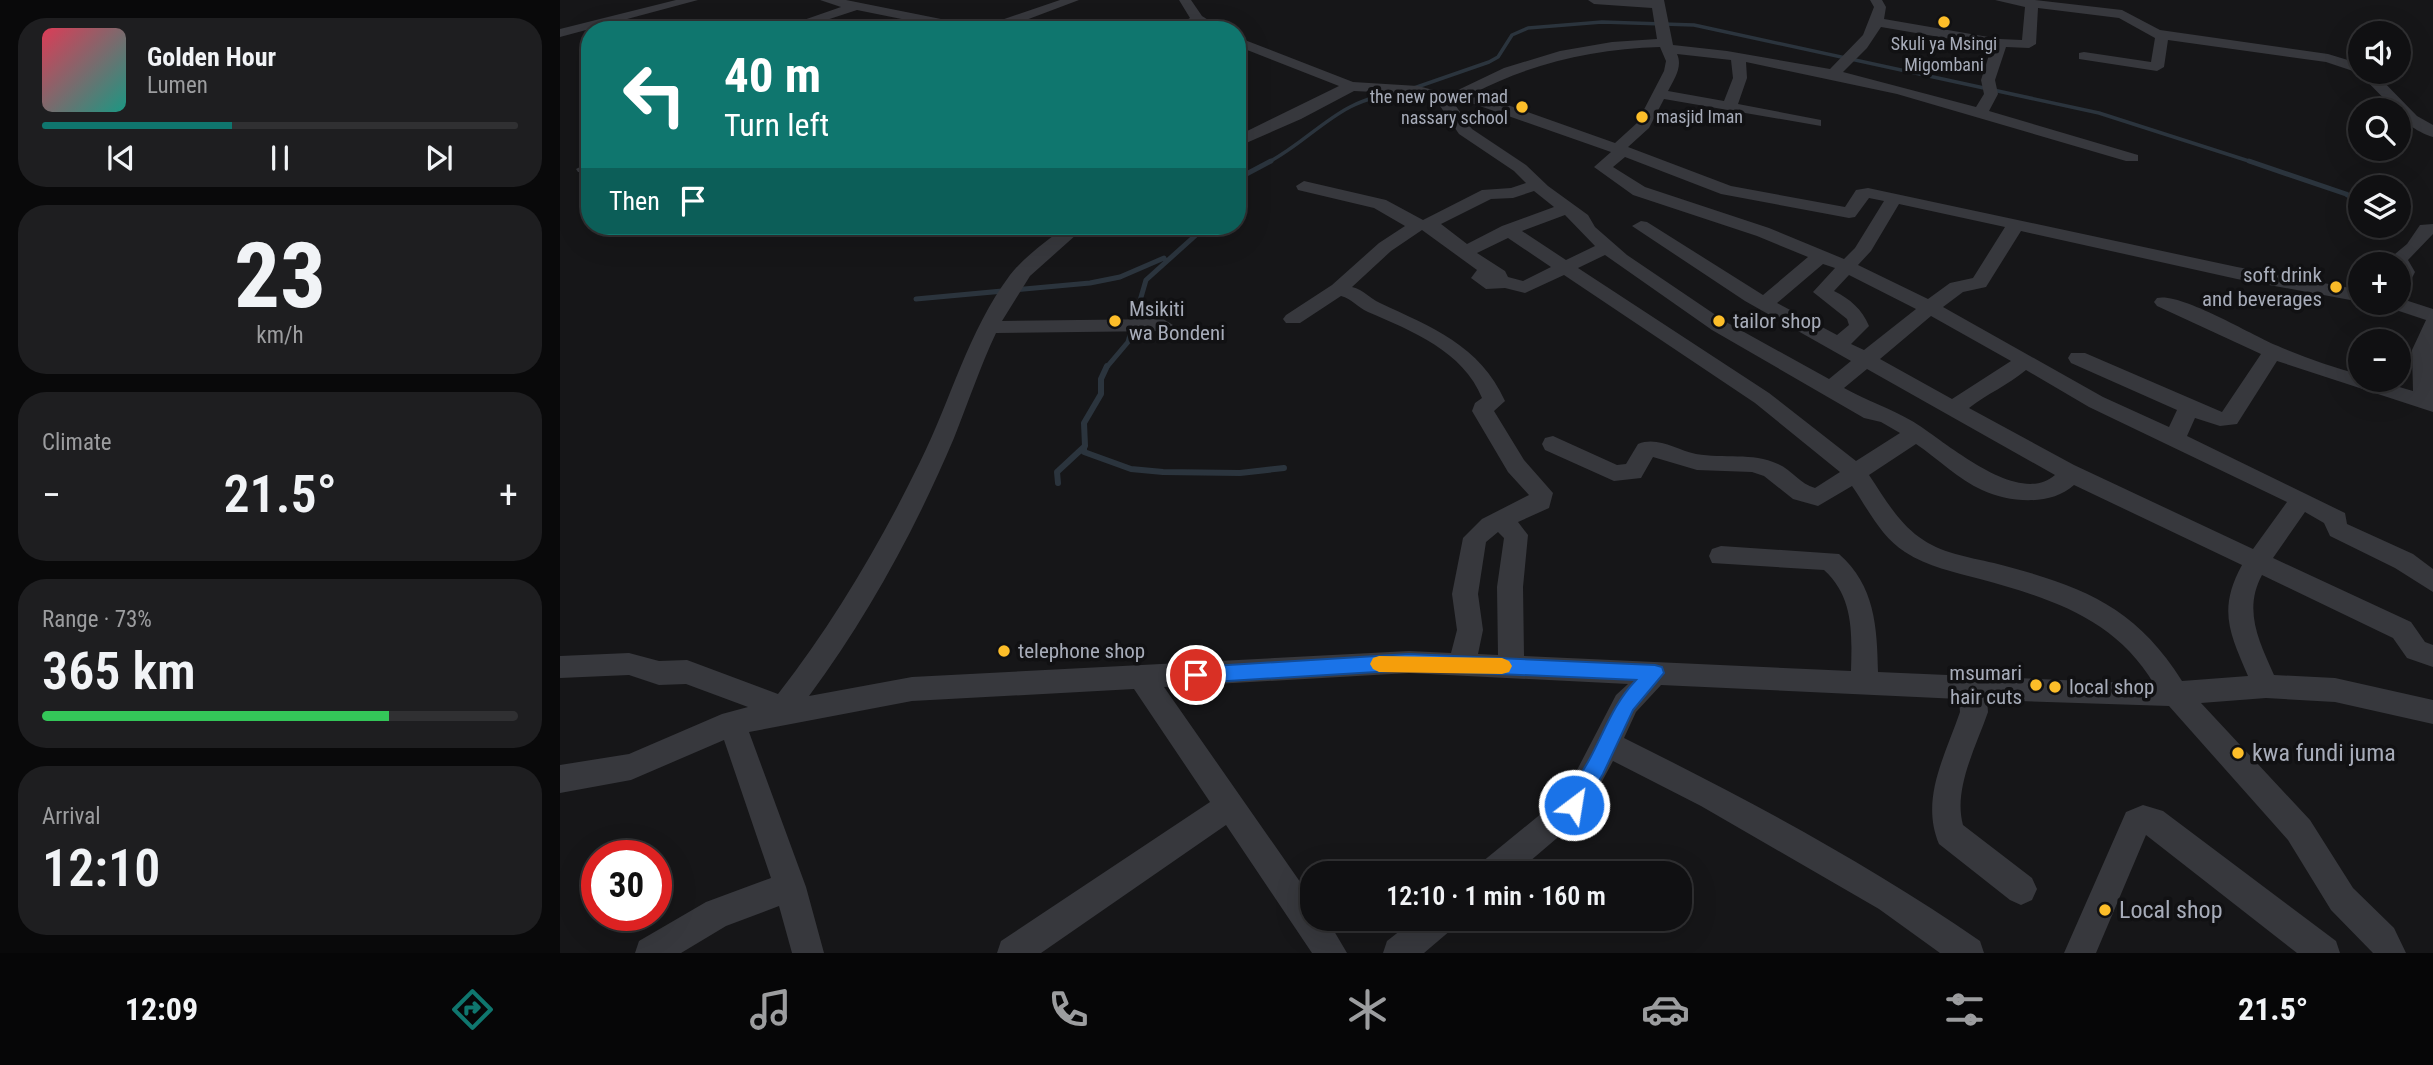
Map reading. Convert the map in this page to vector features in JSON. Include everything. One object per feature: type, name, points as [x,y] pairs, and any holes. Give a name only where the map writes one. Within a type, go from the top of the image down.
[{"type":"street","points":[[608,21],[692,0]]},
{"type":"street","points":[[826,0],[933,21]]},
{"type":"street","points":[[810,21],[876,0]]},
{"type":"street","points":[[1011,21],[1073,0]]},
{"type":"street","points":[[1185,0],[1201,21]]},
{"type":"street","points":[[1594,0],[1658,2],[1660,22],[1673,61],[1671,71],[1644,125],[1601,165],[1618,178],[1639,191],[1696,207],[1847,267],[1930,307],[2096,402],[2302,499],[2337,519],[2335,526],[2338,530],[2404,561],[2433,582]]},
{"type":"street","points":[[1833,74],[1848,57],[1856,54],[1878,22],[1880,7],[1876,0]]},
{"type":"street","points":[[2001,0],[2122,14],[2152,33],[2329,58],[2348,65]]},
{"type":"street","points":[[1878,22],[1924,33],[2029,44],[2032,4]]},
{"type":"street","points":[[1193,21],[1197,19]]},
{"type":"street","points":[[560,33],[581,28]]},
{"type":"street","points":[[2084,56],[2157,67],[2162,35]]},
{"type":"street","points":[[1979,114],[1990,89],[1992,63],[2000,43]]},
{"type":"street","points":[[1246,45],[1351,86],[1412,90],[1443,96],[1461,94],[1495,76],[1561,55],[1621,44],[1667,46],[1833,74],[2132,158]]},
{"type":"street","points":[[1730,107],[1740,78],[1738,57]]},
{"type":"street","points":[[2378,84],[2412,119],[2433,132]]},
{"type":"street","points":[[1246,138],[1296,116],[1351,86]]},
{"type":"street","points":[[1461,94],[1727,190],[1849,212],[1865,193],[2015,223],[2268,281],[2348,294]]},
{"type":"street","points":[[1660,94],[1816,123]]},
{"type":"street","points":[[1443,96],[1449,113],[1463,124],[1465,131],[1520,168],[1536,185],[1568,208],[1607,247],[1719,326],[1872,413],[1887,416],[1989,484],[2038,493],[2059,485],[2071,474]]},
{"type":"street","points":[[1618,178],[1644,160]]},
{"type":"street","points":[[1293,319],[1337,290],[1390,243],[1488,194],[1508,194],[1536,185]]},
{"type":"street","points":[[1304,186],[1380,204],[1423,225],[1466,251],[1495,275],[1525,288],[1607,247]]},
{"type":"street","points":[[1822,292],[1862,251],[1894,200]]},
{"type":"street","points":[[1466,251],[1508,230],[1568,208]]},
{"type":"street","points":[[1830,388],[1958,287],[1979,283],[2007,242],[2015,223]]},
{"type":"street","points":[[1641,226],[1765,304],[2071,474],[2402,630],[2416,650],[2433,656]]},
{"type":"street","points":[[2408,252],[2426,229],[2433,229]]},
{"type":"street","points":[[1508,230],[1563,269],[1762,398],[1856,472],[1893,529],[1912,545],[1936,558],[2057,590],[2102,614],[2151,655],[2174,693],[2299,830],[2342,899],[2383,939],[2390,953]]},
{"type":"street","points":[[782,711],[820,663],[862,594],[932,460],[990,327],[1018,277],[1067,235]]},
{"type":"street","points":[[1765,304],[1794,282],[1820,256]]},
{"type":"street","points":[[1794,282],[1822,292],[1844,304],[1855,314],[1859,326],[1839,344]]},
{"type":"street","points":[[1337,290],[1357,294],[1376,309],[1402,318],[1453,347],[1480,376],[1494,399],[1483,411],[1517,466],[1543,498],[1541,502],[1500,520],[1475,538],[1465,594],[1470,630],[1462,664]]},
{"type":"street","points":[[2164,302],[2195,312],[2240,338],[2273,352],[2429,403],[2428,378],[2422,350],[2433,324]]},
{"type":"street","points":[[2411,309],[2433,316]]},
{"type":"street","points":[[990,327],[1064,324],[1131,327],[1163,325]]},
{"type":"street","points":[[2078,358],[2189,407],[2220,419],[2229,419],[2242,395],[2273,352]]},
{"type":"street","points":[[1954,408],[1986,384],[1994,385],[2025,361]]},
{"type":"street","points":[[2175,439],[2189,407]]},
{"type":"street","points":[[1553,444],[1614,473],[1633,472],[1651,448],[1697,462],[1753,464],[1772,470],[1809,496],[1818,497],[1916,433]]},
{"type":"street","points":[[2266,686],[2240,618],[2238,601],[2257,562],[2302,499]]},
{"type":"street","points":[[1500,520],[1516,535],[1510,587],[1511,667]]},
{"type":"street","points":[[1721,556],[1830,561],[1843,570],[1857,590],[1863,619],[1865,682]]},
{"type":"street","points":[[560,779],[631,767],[732,723],[782,711],[912,689],[1409,662],[2148,696],[2266,686],[2335,690],[2433,712]]},
{"type":"street","points":[[560,667],[629,664],[659,673],[687,672],[774,705],[782,711]]},
{"type":"street","points":[[1507,861],[1574,805],[1626,704],[1655,673]]},
{"type":"street","points":[[1143,678],[1331,953]]},
{"type":"street","points":[[1972,688],[1974,712],[1946,794],[1950,834],[2021,890]]},
{"type":"street","points":[[732,723],[790,887],[808,953]]},
{"type":"street","points":[[1607,744],[1711,796],[1890,898],[1968,953]]},
{"type":"street","points":[[1013,953],[1229,806]]},
{"type":"street","points":[[2080,953],[2137,822],[2143,818],[2152,821],[2246,896],[2324,953]]},
{"type":"street","points":[[651,953],[717,913],[790,887]]},
{"type":"street","points":[[1399,953],[1426,931]]},
{"type":"waterway","points":[[1414,88],[1489,62],[1498,57],[1512,35],[1528,28],[1602,22],[1694,25],[2099,113],[2253,162]]},
{"type":"waterway","points":[[1267,163],[1350,107],[1369,99],[1403,92]]},
{"type":"waterway","points":[[1246,174],[1271,161]]},
{"type":"waterway","points":[[2249,161],[2253,162]]},
{"type":"waterway","points":[[2253,162],[2348,195]]},
{"type":"waterway","points":[[1106,368],[1128,342],[1146,280],[1196,235]]},
{"type":"waterway","points":[[916,299],[1090,283],[1120,277],[1164,258]]},
{"type":"waterway","points":[[1058,483],[1057,472],[1085,446],[1084,423],[1101,394],[1101,379],[1106,368]]},
{"type":"waterway","points":[[1084,447],[1084,452],[1131,469],[1240,473],[1284,468]]},
{"type":"slow traffic","points":[[1379,664],[1409,662],[1502,666]]},
{"type":"place","name":"Skuli ya Msingi Migombani","points":[[1944,22]]},
{"type":"place","name":"the new power mad nassary school","points":[[1522,107]]},
{"type":"place","name":"masjid Iman","points":[[1642,117]]},
{"type":"place","name":"soft drink and beverages","points":[[2336,287]]},
{"type":"place","name":"Msikiti wa Bondeni","points":[[1115,321]]},
{"type":"place","name":"tailor shop","points":[[1719,321]]},
{"type":"place","name":"telephone shop","points":[[1004,651]]},
{"type":"place","name":"msumari hair cuts","points":[[2036,685]]},
{"type":"place","name":"local shop","points":[[2055,687]]},
{"type":"place","name":"kwa fundi juma","points":[[2238,753]]},
{"type":"place","name":"Local shop","points":[[2105,910]]},
{"type":"route","points":[[1196,675],[1409,662],[1655,673],[1626,704],[1596,767],[1574,805]]}]
